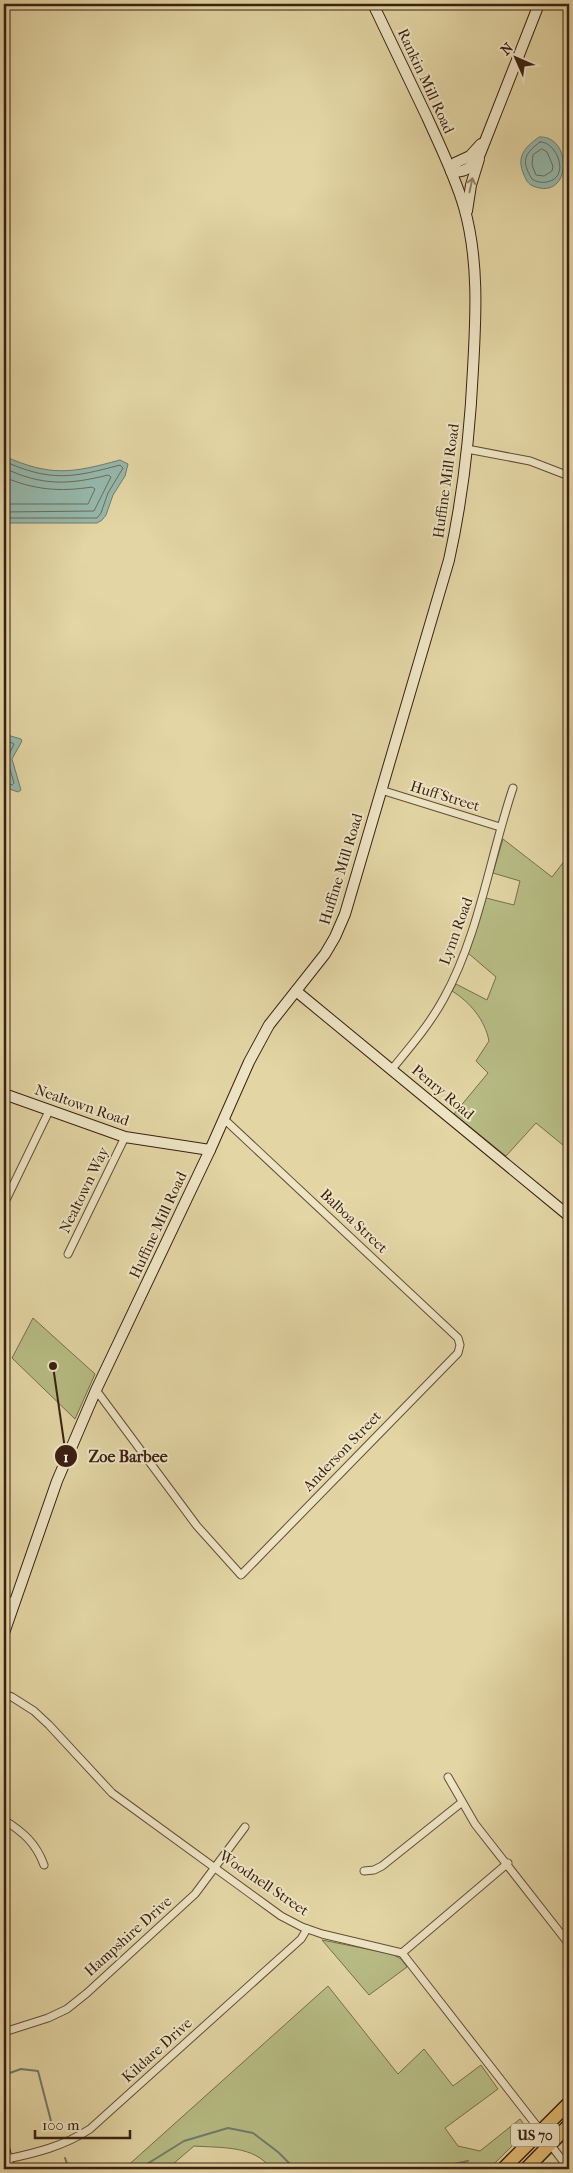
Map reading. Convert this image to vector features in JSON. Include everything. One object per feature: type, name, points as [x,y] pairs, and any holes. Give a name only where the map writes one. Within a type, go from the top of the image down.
[{"type":"highway","name":"US 70","points":[[502,2169],[569,2103]]},
{"type":"highway","name":"US 70","points":[[526,2169],[569,2125]]},
{"type":"main road","name":"Rankin Mill Road","points":[[374,4],[451,171]]},
{"type":"main road","points":[[467,217],[471,185],[480,154],[539,4]]},
{"type":"main road","points":[[480,154],[474,164],[466,170],[459,172],[451,171],[455,163],[470,156],[485,140]]},
{"type":"main road","name":"Huffine Mill Road","points":[[4,1633],[9,1601],[96,1390],[253,1055],[270,1025],[325,954],[345,914],[450,560],[459,516],[467,449],[476,311],[475,274],[467,217],[451,171]]},
{"type":"main road","name":"Penry Road","points":[[296,991],[569,1216]]},
{"type":"main road","name":"Nealtown Road","points":[[4,1094],[125,1137],[210,1150]]},
{"type":"main road","points":[[4,2148],[8,2164]]},
{"type":"street","points":[[467,449],[530,461],[569,476]]},
{"type":"street","name":"Lynn Road","points":[[392,1069],[428,1025],[445,997],[461,961],[482,898],[500,827],[513,788]]},
{"type":"street","name":"Huff Street","points":[[381,790],[500,827]]},
{"type":"street","points":[[4,1204],[49,1111]]},
{"type":"street","name":"Balboa Street","points":[[224,1119],[458,1338],[460,1345]]},
{"type":"street","name":"Nealtown Way","points":[[68,1254],[125,1137]]},
{"type":"street","name":"Anderson Street","points":[[96,1390],[197,1526],[241,1575],[447,1366],[458,1353],[460,1345]]},
{"type":"street","name":"Woodnell Street","points":[[4,1694],[34,1711],[112,1793],[282,1916],[307,1929],[322,1934],[402,1953]]},
{"type":"street","points":[[448,1777],[475,1824],[569,1944]]},
{"type":"street","points":[[364,1871],[374,1870],[382,1866],[462,1803]]},
{"type":"street","points":[[4,1820],[19,1829],[32,1841],[39,1851],[44,1865]]},
{"type":"street","name":"Hampshire Drive","points":[[4,2032],[48,2018],[68,2009],[195,1894],[245,1827]]},
{"type":"street","points":[[508,1864],[402,1953],[540,2130]]},
{"type":"street","name":"Kildare Drive","points":[[8,2164],[68,2142],[90,2129],[301,1939],[307,1929]]},
{"type":"street","points":[[550,2144],[569,2169]]},
{"type":"green space","points":[[503,839],[552,877],[569,855],[569,1150],[536,1123],[506,1156],[454,1114],[488,1073],[476,1061],[489,1041],[484,1026],[471,1006],[452,991],[456,984],[487,1000],[496,977],[468,953],[486,898],[514,905],[520,881],[493,873]]},
{"type":"green space","points":[[33,1318],[95,1374],[75,1419],[12,1358]]},
{"type":"green space","points":[[322,1940],[392,1954],[401,1959],[407,1967],[369,1995]]},
{"type":"green space","points":[[328,1986],[398,2074],[424,2049],[453,2086],[481,2065],[498,2089],[445,2128],[458,2146],[480,2151],[520,2119],[527,2128],[526,2132],[489,2169],[271,2169],[256,2156],[236,2149],[194,2146],[173,2164],[163,2169],[124,2169]]},
{"type":"water","points":[[539,137],[550,139],[558,146],[562,156],[563,167],[561,177],[555,185],[546,188],[533,186],[528,183],[521,163],[523,153]]},
{"type":"water","points":[[4,456],[35,467],[62,471],[88,468],[120,460],[128,464],[125,476],[113,495],[106,515],[97,523],[4,523]]},
{"type":"water","points":[[4,734],[21,739],[22,741],[12,759],[21,790],[18,792],[4,787]]},
{"type":"waterway","points":[[4,2075],[21,2069],[38,2071],[51,2121]]},
{"type":"waterway","points":[[139,2169],[184,2141],[228,2128],[253,2133],[278,2152],[295,2169]]},
{"type":"waterway","points":[[65,2158],[69,2169]]},
{"type":"waterway","points":[[430,2169],[468,2161]]},
{"type":"place","name":"Zoe Barbee","points":[[53,1366]]}]
